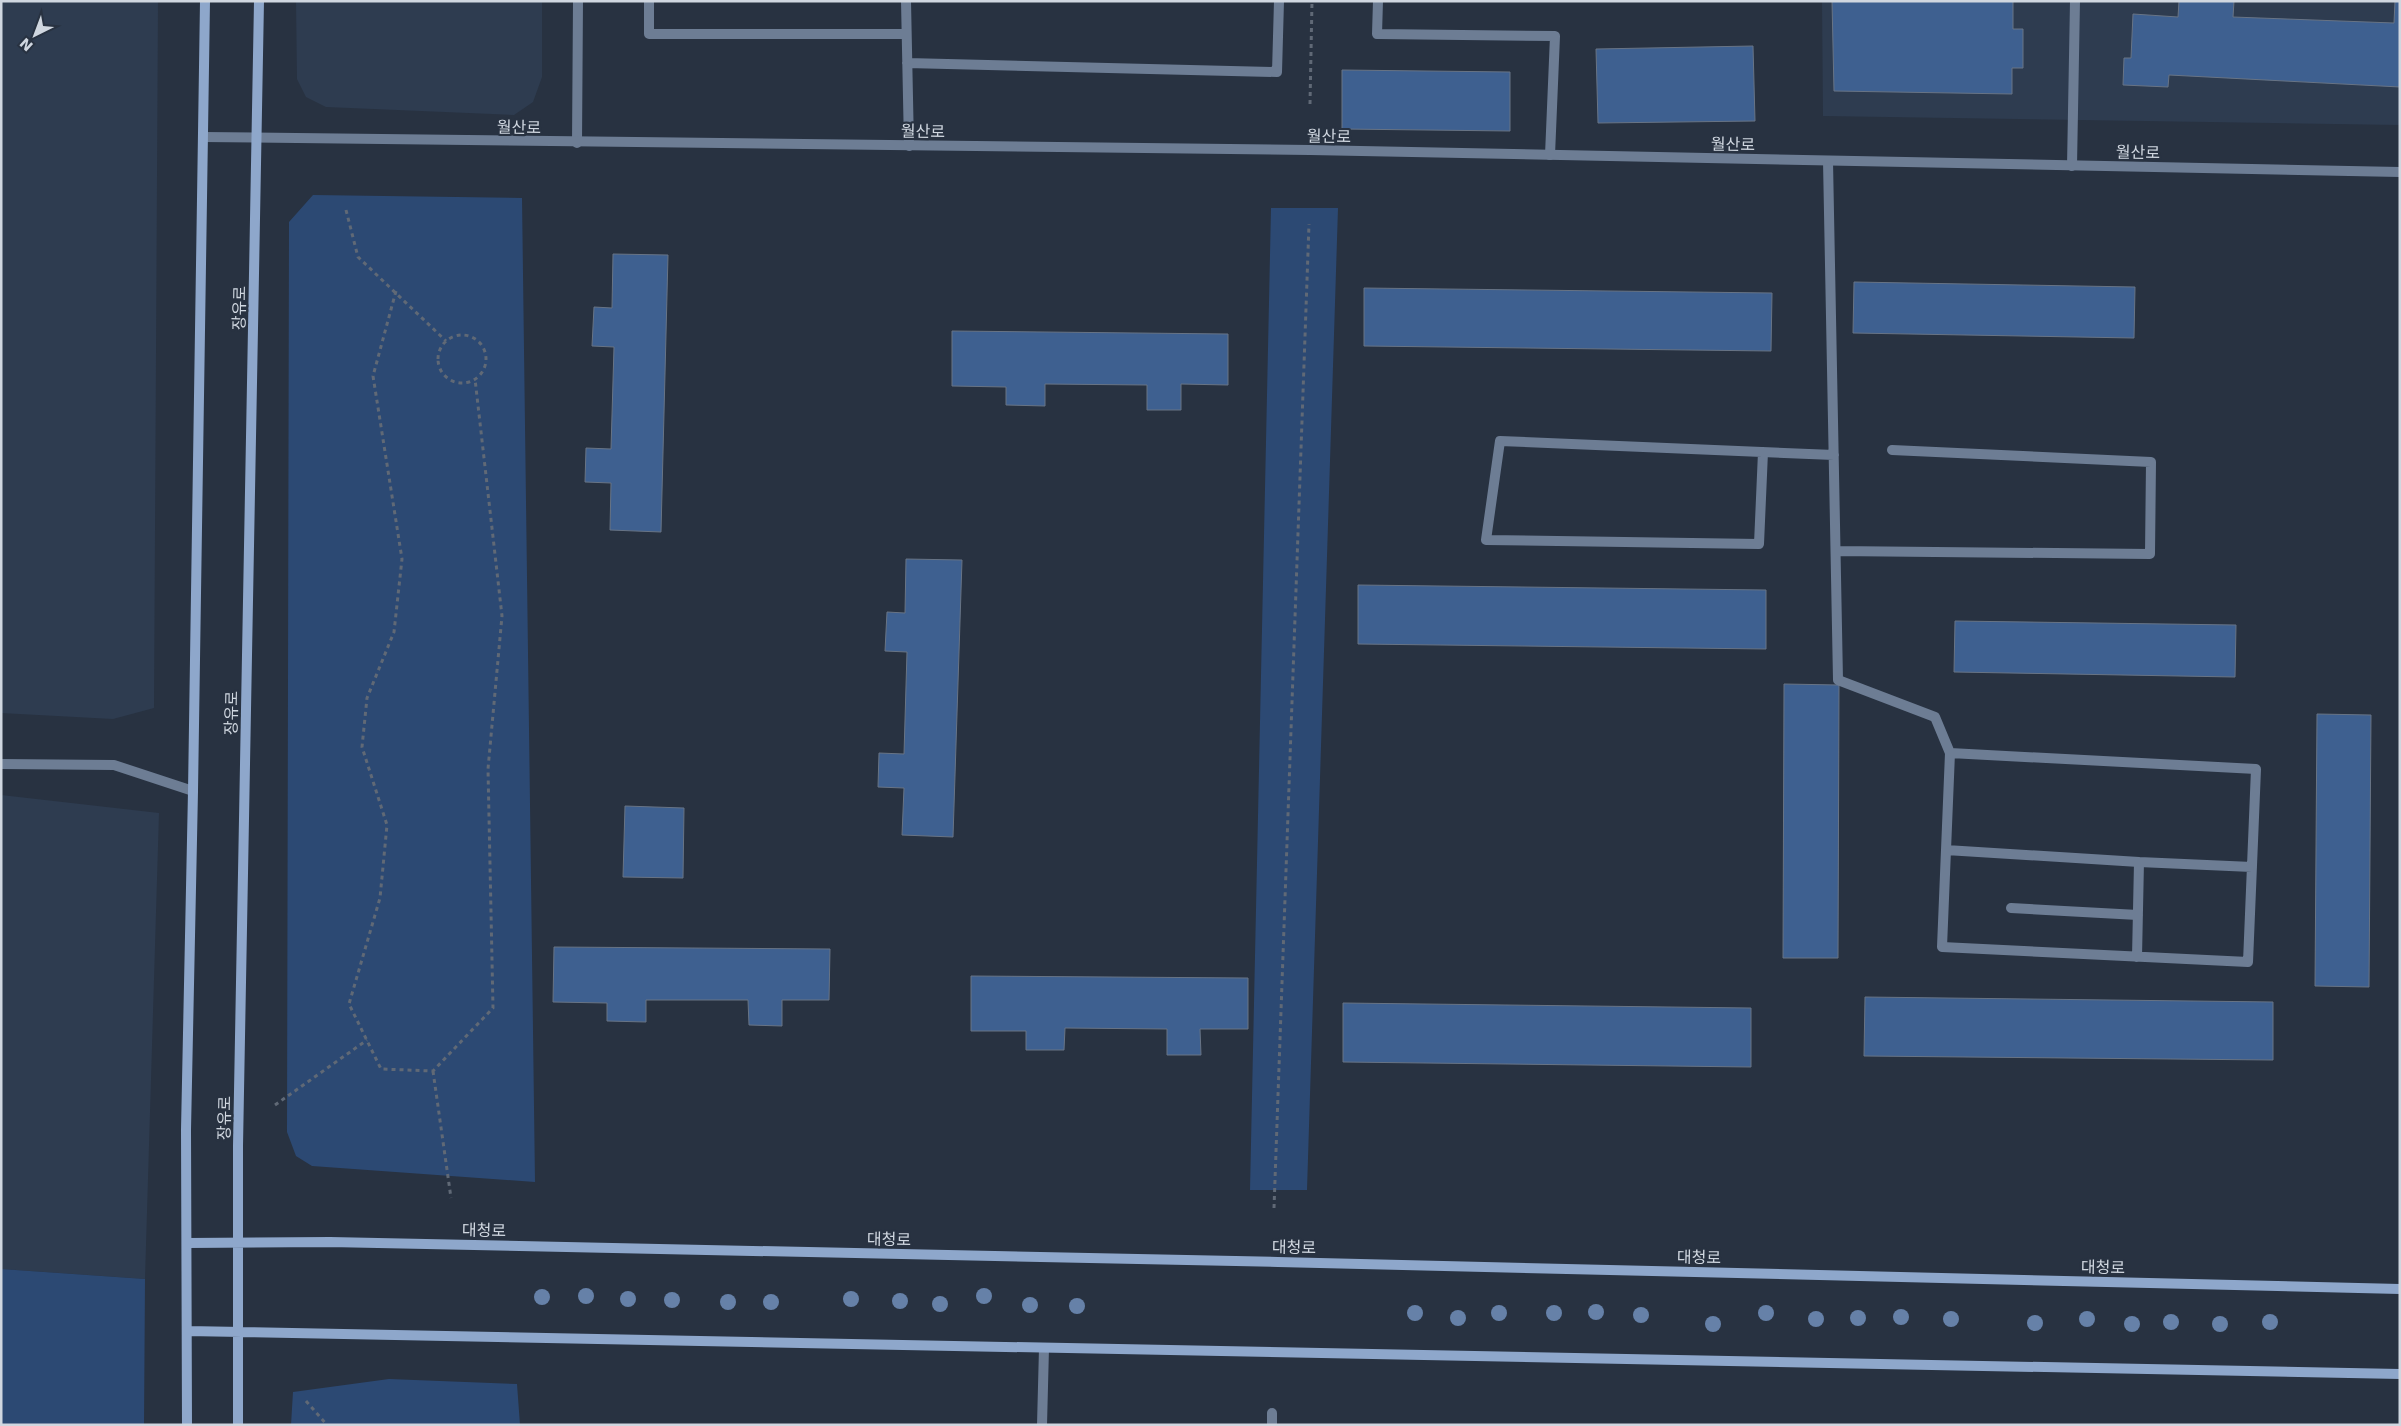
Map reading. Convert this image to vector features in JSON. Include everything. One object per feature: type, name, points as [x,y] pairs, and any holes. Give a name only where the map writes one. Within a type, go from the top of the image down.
[{"type":"main road","points":[[187,1425],[186,1130],[205,1]]},
{"type":"main road","name":"장유로","points":[[238,1425],[238,1146],[259,1]]},
{"type":"main road","name":"대청로","points":[[187,1243],[340,1242],[1258,1261],[2400,1289]]},
{"type":"main road","points":[[188,1331],[2400,1374]]},
{"type":"street","points":[[577,143],[578,1]]},
{"type":"street","points":[[649,1],[649,34],[906,34]]},
{"type":"street","points":[[906,1],[909,146]]},
{"type":"street","points":[[907,63],[1277,72],[1279,1]]},
{"type":"street","points":[[1378,1],[1377,34],[1555,36],[1550,156]]},
{"type":"street","points":[[2072,166],[2074,1]]},
{"type":"street","name":"월산로","points":[[203,136],[1550,156],[2400,172]]},
{"type":"street","points":[[1828,161],[1838,680],[1935,717],[1950,753],[1942,947],[2248,962],[2256,769],[1950,753]]},
{"type":"street","points":[[1763,452],[1759,544],[1486,540],[1500,441],[1763,452],[1834,455]]},
{"type":"street","points":[[1836,551],[2150,554],[2151,462],[1892,450]]},
{"type":"street","points":[[1,764],[114,765],[193,791]]},
{"type":"street","points":[[1946,850],[2252,867]]},
{"type":"street","points":[[2137,956],[2139,862]]},
{"type":"street","points":[[2011,908],[2138,915]]},
{"type":"street","points":[[1042,1425],[1044,1348]]},
{"type":"street","points":[[1272,1413],[1272,1425]]},
{"type":"path","points":[[1310,104],[1312,1]]},
{"type":"path","points":[[346,210],[358,257],[396,291],[446,341]]},
{"type":"path","points":[[1274,1208],[1309,224]]},
{"type":"path","points":[[396,291],[373,376],[402,559],[394,632],[367,698],[362,747],[386,825],[380,898],[349,1004],[381,1070],[433,1071],[493,1008],[488,769],[502,616],[475,379]]},
{"type":"path","points":[[460,335],[475,339],[481,345],[486,359],[485,367],[475,379],[460,383],[445,377],[438,363],[438,354],[446,341],[460,335]]},
{"type":"path","points":[[275,1105],[367,1040]]},
{"type":"path","points":[[433,1071],[450,1198]]},
{"type":"path","points":[[306,1401],[327,1425]]},
{"type":"shaded area","points":[[1,1],[158,1],[154,708],[113,719],[1,713]]},
{"type":"shaded area","points":[[296,1],[542,1],[542,77],[533,102],[514,115],[326,107],[306,97],[297,79]]},
{"type":"shaded area","points":[[1822,1],[2400,1],[2400,125],[1823,116]]},
{"type":"shaded area","points":[[313,195],[522,198],[535,1182],[312,1166],[296,1156],[287,1132],[289,222]]},
{"type":"shaded area","points":[[1271,208],[1338,208],[1307,1190],[1250,1190]]},
{"type":"shaded area","points":[[1,795],[159,813],[145,1279],[1,1269]]},
{"type":"shaded area","points":[[1,1269],[145,1279],[144,1425],[1,1425]]},
{"type":"shaded area","points":[[389,1379],[517,1384],[520,1425],[291,1425],[293,1392]]},
{"type":"building","points":[[1832,1],[2013,1],[2013,29],[2023,29],[2023,68],[2012,68],[2012,94],[1834,91]]},
{"type":"building","points":[[2179,1],[2234,1],[2233,17],[2394,23],[2395,1],[2400,1],[2400,87],[2169,75],[2168,87],[2123,85],[2124,58],[2131,58],[2133,14],[2178,17]]},
{"type":"building","points":[[1753,46],[1755,121],[1598,123],[1596,49]]},
{"type":"building","points":[[1342,70],[1510,72],[1510,131],[1342,129]]},
{"type":"building","points":[[613,254],[668,255],[661,532],[610,530],[611,483],[585,482],[586,448],[611,449],[614,347],[592,346],[594,307],[612,308]]},
{"type":"building","points":[[1854,282],[2135,287],[2134,338],[1853,333]]},
{"type":"building","points":[[1364,288],[1772,293],[1771,351],[1364,346]]},
{"type":"building","points":[[952,331],[1228,334],[1228,385],[1181,384],[1181,410],[1147,410],[1147,385],[1045,384],[1045,406],[1006,405],[1006,387],[952,386]]},
{"type":"building","points":[[906,559],[962,560],[953,837],[902,835],[904,788],[878,787],[879,753],[904,754],[907,652],[885,651],[887,612],[905,613]]},
{"type":"building","points":[[1358,585],[1766,590],[1766,649],[1358,644]]},
{"type":"building","points":[[1955,621],[2236,625],[2235,677],[1954,672]]},
{"type":"building","points":[[1784,684],[1839,685],[1838,958],[1783,958]]},
{"type":"building","points":[[2317,714],[2371,715],[2369,987],[2315,986]]},
{"type":"building","points":[[625,806],[684,808],[683,878],[623,877]]},
{"type":"building","points":[[554,947],[830,949],[829,1000],[782,1000],[782,1026],[749,1025],[748,1000],[646,1000],[646,1022],[607,1021],[607,1003],[553,1002]]},
{"type":"building","points":[[971,976],[1248,978],[1248,1029],[1200,1029],[1201,1055],[1167,1055],[1167,1029],[1065,1028],[1064,1050],[1026,1050],[1026,1031],[971,1031]]},
{"type":"building","points":[[1865,997],[2273,1002],[2273,1060],[1864,1056]]},
{"type":"building","points":[[1343,1003],[1751,1008],[1751,1067],[1343,1062]]}]
